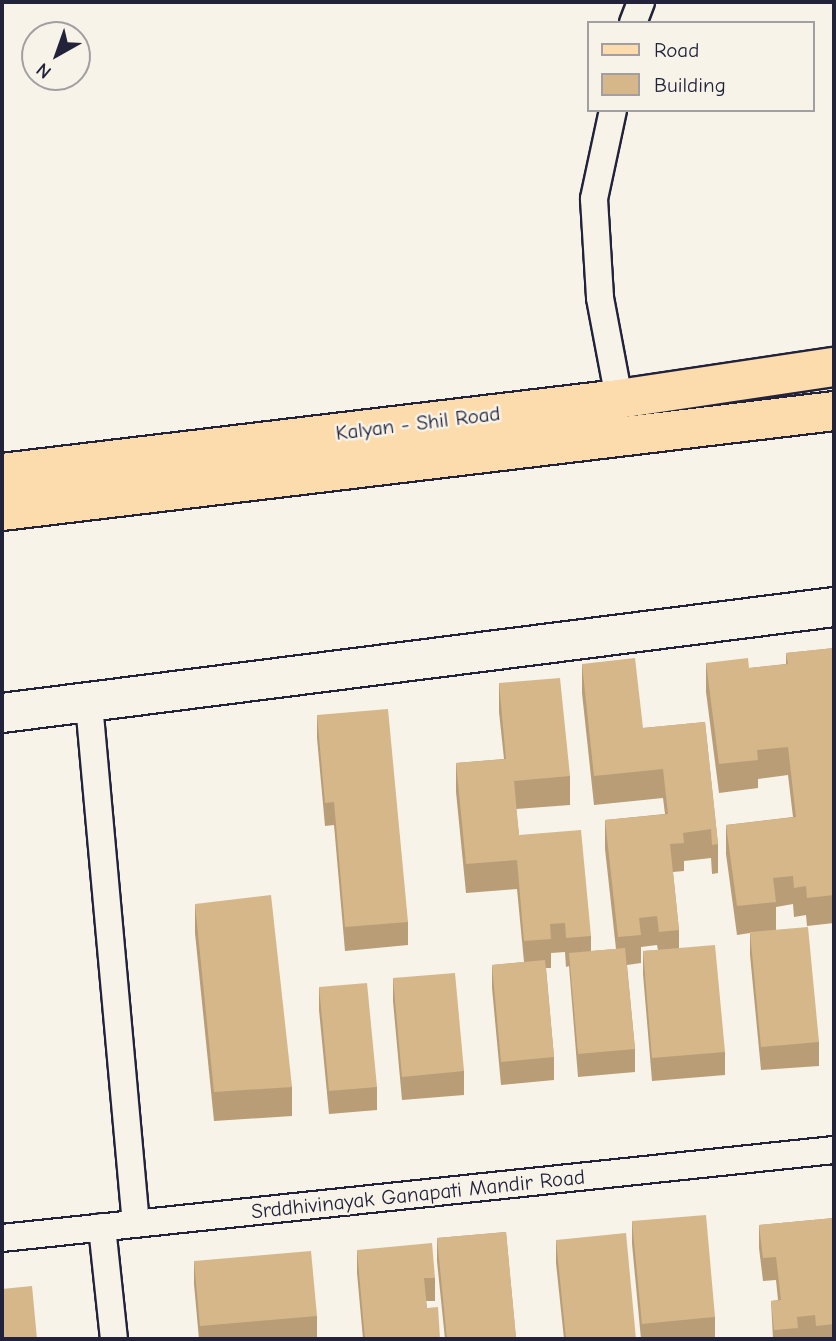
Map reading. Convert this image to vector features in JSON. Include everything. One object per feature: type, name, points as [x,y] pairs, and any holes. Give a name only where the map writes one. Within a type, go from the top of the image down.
[{"type":"main road","name":"Kalyan - Shil Road","points":[[2,473],[619,400],[834,368]]},
{"type":"main road","name":"Kalyan - Shil Road","points":[[2,511],[834,411]]},
{"type":"street","points":[[634,21],[641,2]]},
{"type":"street","points":[[613,112],[594,199],[600,298],[619,400]]},
{"type":"street","points":[[2,713],[834,607]]},
{"type":"street","points":[[89,704],[136,1224]]},
{"type":"street","name":"Srddhivinayak Ganapati Mandir Road","points":[[2,1238],[834,1150]]},
{"type":"street","points":[[102,1227],[114,1339]]},
{"type":"building","points":[[834,648],[834,895],[807,898],[806,886],[794,888],[793,876],[773,878],[776,902],[737,906],[726,825],[796,817],[788,747],[757,750],[758,760],[719,764],[706,663],[748,658],[749,668],[788,664],[786,653]]},
{"type":"building","points":[[635,658],[643,728],[705,722],[718,844],[712,845],[711,829],[683,833],[684,843],[670,844],[679,930],[659,932],[657,916],[639,918],[641,935],[618,937],[605,820],[668,814],[663,769],[594,776],[582,664]]},
{"type":"building","points":[[560,678],[570,776],[514,781],[519,835],[581,830],[591,936],[566,938],[565,923],[550,924],[551,939],[524,941],[517,860],[466,864],[456,763],[506,759],[499,683]]},
{"type":"building","points":[[388,709],[408,922],[345,927],[334,802],[325,803],[317,715]]},
{"type":"building","points":[[271,895],[292,1087],[214,1092],[195,904]]},
{"type":"building","points":[[808,927],[819,1042],[761,1047],[750,932]]},
{"type":"building","points":[[715,945],[725,1052],[652,1058],[643,951]]},
{"type":"building","points":[[625,948],[635,1049],[578,1054],[569,953]]},
{"type":"building","points":[[545,960],[554,1057],[501,1062],[492,965]]},
{"type":"building","points":[[455,973],[464,1071],[402,1077],[393,978]]},
{"type":"building","points":[[367,983],[377,1087],[329,1091],[319,987]]},
{"type":"building","points":[[706,1215],[715,1317],[642,1324],[632,1221]]},
{"type":"building","points":[[834,1218],[834,1324],[816,1326],[815,1315],[797,1317],[798,1328],[774,1330],[771,1301],[781,1300],[776,1257],[763,1258],[759,1225]]},
{"type":"building","points":[[506,1232],[516,1337],[447,1339],[437,1238]]},
{"type":"building","points":[[626,1233],[636,1339],[566,1339],[556,1240]]},
{"type":"building","points":[[432,1243],[435,1278],[424,1278],[427,1308],[438,1307],[440,1339],[365,1339],[357,1250]]},
{"type":"building","points":[[311,1251],[317,1316],[200,1326],[194,1261]]},
{"type":"building","points":[[32,1286],[37,1339],[2,1339],[2,1289]]}]
